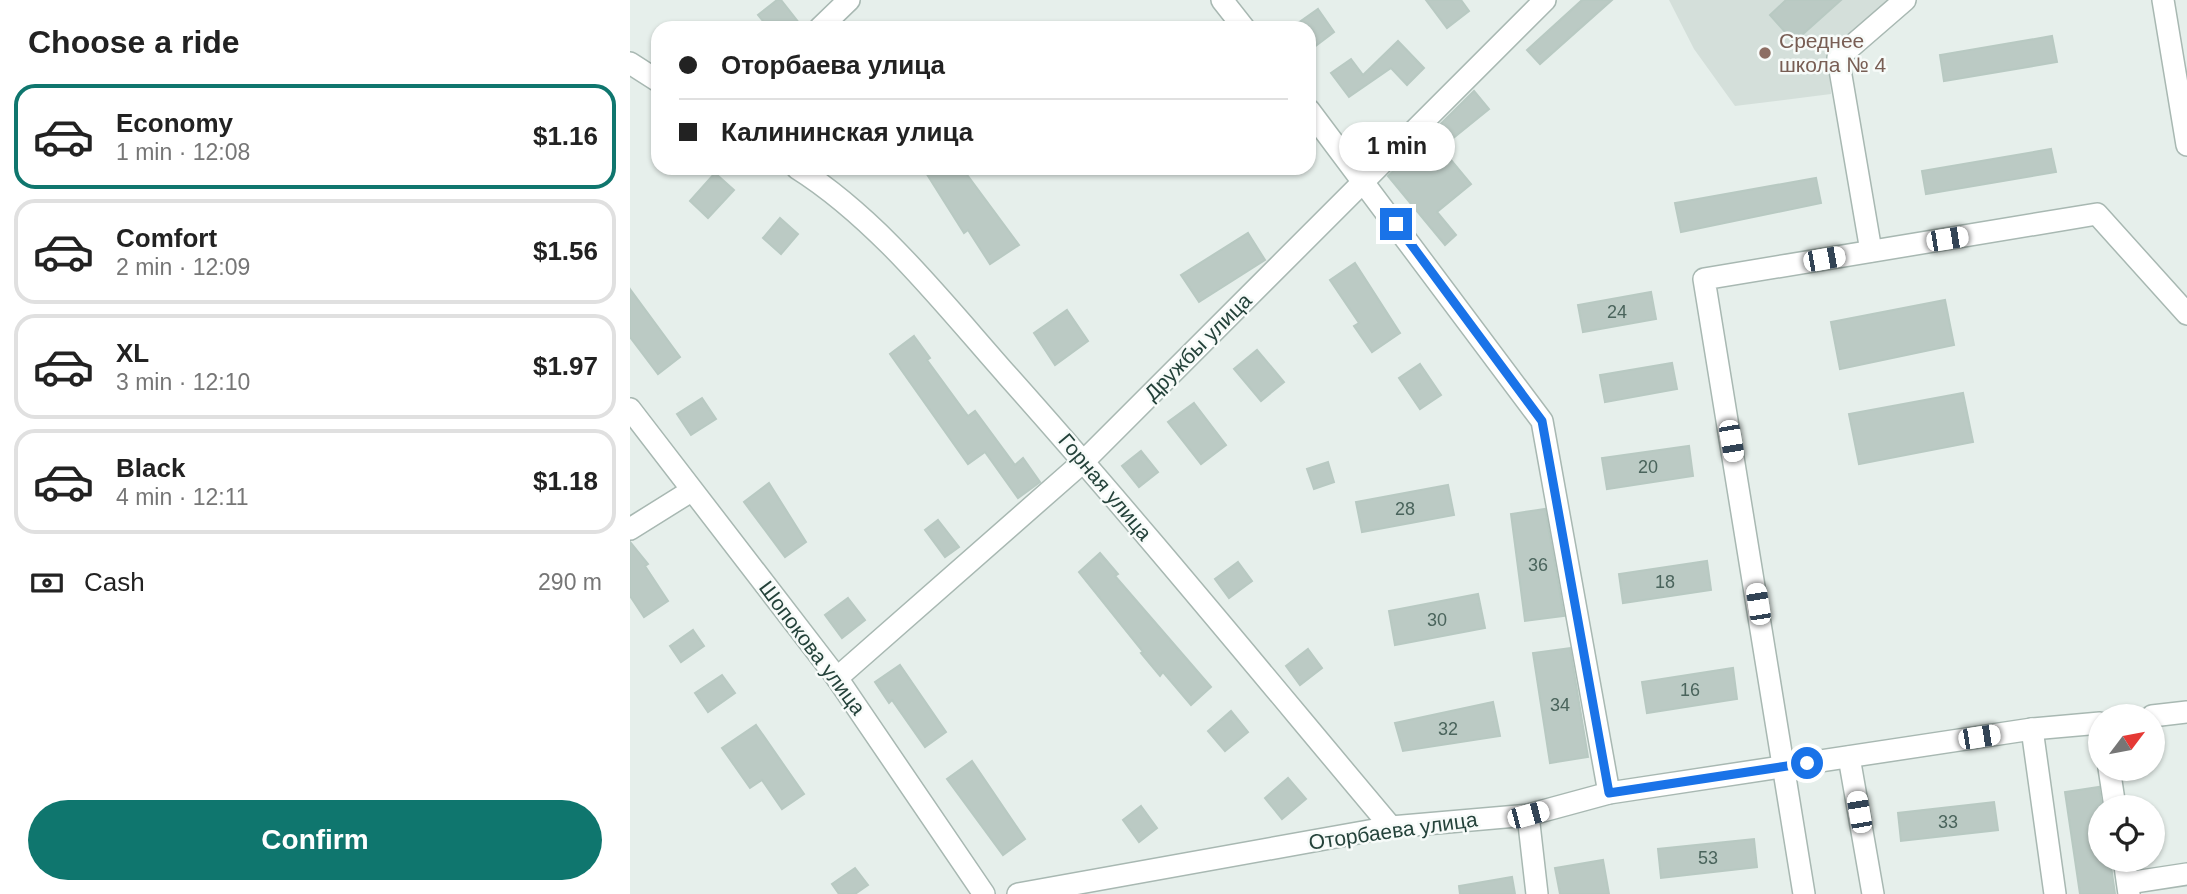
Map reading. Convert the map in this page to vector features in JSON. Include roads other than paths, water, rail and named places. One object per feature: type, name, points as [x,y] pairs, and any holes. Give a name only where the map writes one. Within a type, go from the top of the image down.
[{"type":"street","points":[[1222,0],[1238,21]]},
{"type":"street","name":"Дружбы улица","points":[[837,678],[1084,461],[1545,0]]},
{"type":"street","points":[[1871,251],[1838,58],[1905,0]]},
{"type":"street","points":[[2163,0],[2187,145]]},
{"type":"street","points":[[826,21],[845,1]]},
{"type":"street","points":[[630,63],[651,76]]},
{"type":"street","points":[[1316,119],[1542,421],[1609,793]]},
{"type":"street","name":"Горная улица","points":[[808,175],[834,191],[932,290],[1084,461],[1391,827]]},
{"type":"street","points":[[1804,894],[1704,279],[2097,214],[2187,314]]},
{"type":"street","name":"Шопокова улица","points":[[630,410],[837,678],[984,894]]},
{"type":"street","points":[[630,529],[691,491]]},
{"type":"street","points":[[2165,715],[2187,712]]},
{"type":"street","name":"Оторбаева улица","points":[[1018,894],[1391,827],[1528,815],[1609,793],[2032,729],[2088,724]]},
{"type":"street","points":[[2032,729],[2055,894]]},
{"type":"street","points":[[1849,757],[1873,894]]},
{"type":"street","points":[[1528,815],[1537,894]]},
{"type":"street","points":[[2128,889],[2187,874]]},
{"type":"place","name":"Среднее школа № 4","points":[[1765,53]]}]
